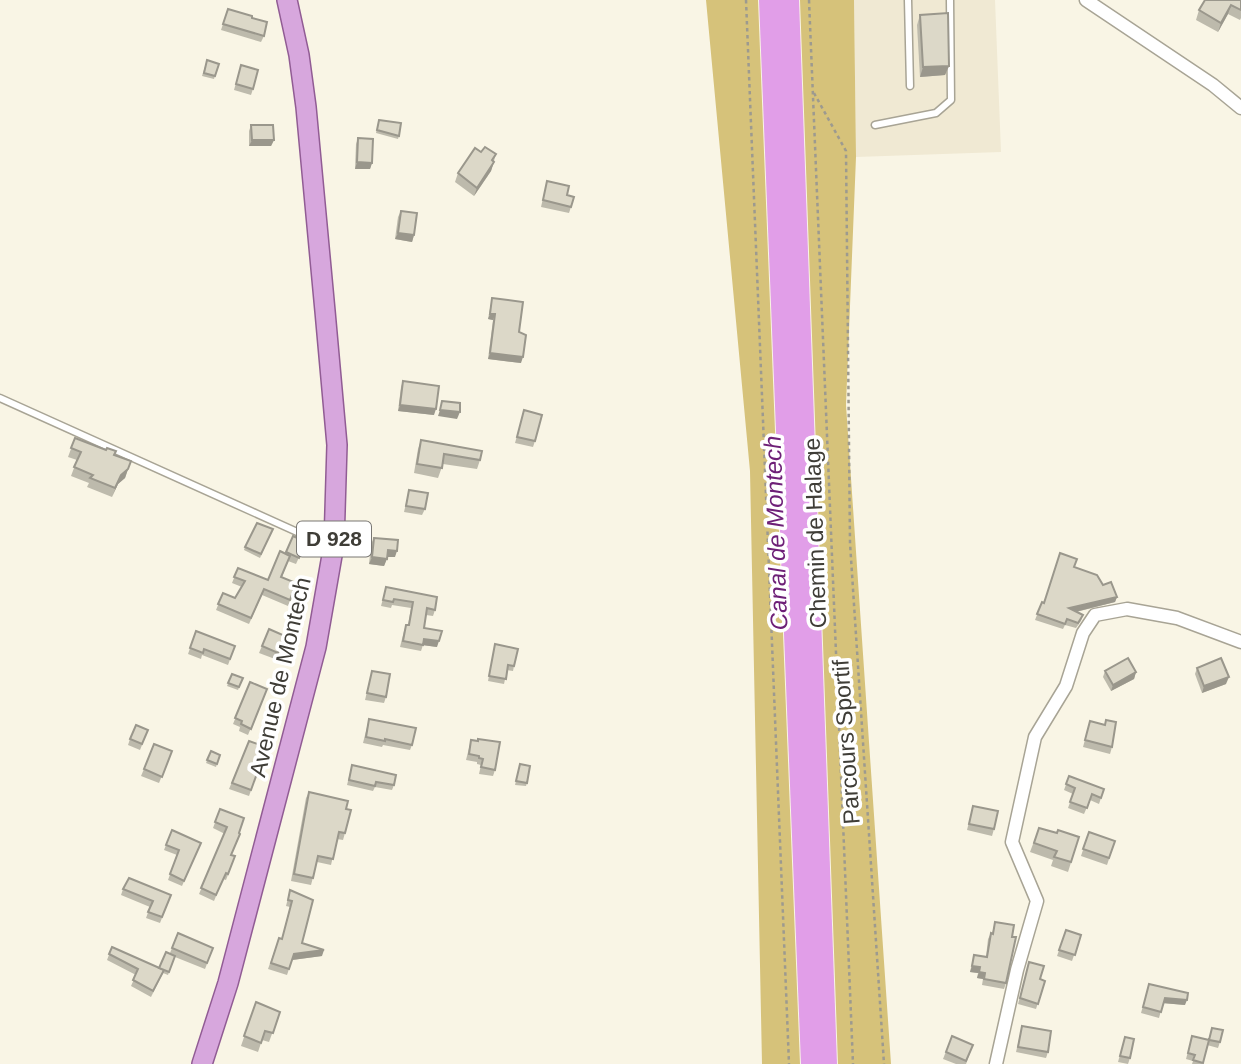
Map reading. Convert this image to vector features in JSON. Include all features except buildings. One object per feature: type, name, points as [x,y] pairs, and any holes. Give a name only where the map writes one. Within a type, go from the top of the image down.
[{"type":"main road","name":"Avenue de Montech","points":[[202,1064],[228,983],[316,647],[334,544],[337,445],[306,107],[299,55],[287,0]]},
{"type":"street","points":[[1086,0],[1213,85],[1241,108]]},
{"type":"street","points":[[996,1064],[1017,970],[1037,901],[1012,842],[1035,737],[1066,686],[1083,633],[1095,615],[1127,610],[1177,618],[1241,642]]},
{"type":"lane","points":[[908,0],[910,86]]},
{"type":"lane","points":[[876,125],[936,113],[951,100],[950,0]]},
{"type":"lane","points":[[0,398],[326,545],[334,544]]},
{"type":"path","name":"Chemin de Halage","points":[[747,0],[789,1064]]},
{"type":"path","name":"Chemin de Halage","points":[[809,0],[853,1064]]},
{"type":"path","name":"Parcours Sportif","points":[[812,91],[846,151],[850,543],[884,1064]]},
{"type":"shaded area","points":[[706,0],[758,0],[800,1064],[762,1064],[750,471]]},
{"type":"shaded area","points":[[759,0],[799,0],[837,1064],[801,1064]]},
{"type":"shaded area","points":[[800,0],[854,0],[856,157],[846,405],[891,1064],[838,1064]]},
{"type":"shaded area","points":[[854,0],[995,0],[1001,152],[856,157]]},
{"type":"water label","name":"Canal de Montech","points":[[776,533]]}]
